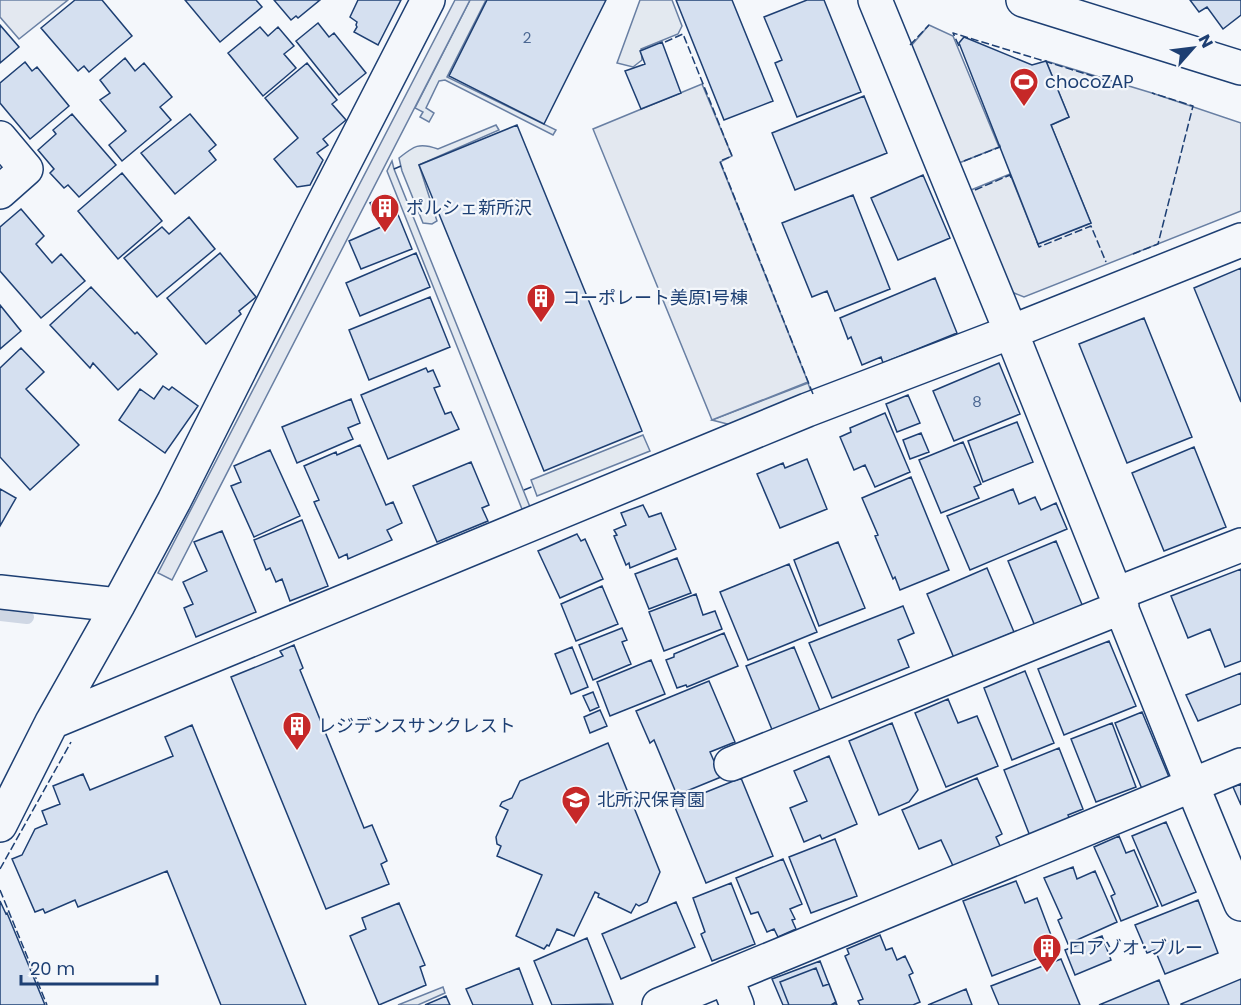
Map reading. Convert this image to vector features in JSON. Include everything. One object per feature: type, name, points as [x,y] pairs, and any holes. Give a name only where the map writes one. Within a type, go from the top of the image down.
[{"type":"street","points":[[0,825],[52,722],[174,501],[428,0]]},
{"type":"street","points":[[875,0],[1241,904]]},
{"type":"street","points":[[1023,0],[1241,68]]},
{"type":"street","points":[[0,138],[26,169],[0,192]]},
{"type":"street","points":[[52,722],[807,410],[1241,240]]},
{"type":"street","points":[[731,764],[1119,600],[1241,545]]},
{"type":"street","points":[[0,592],[118,605]]},
{"type":"street","points":[[658,1005],[731,991],[1241,765]]},
{"type":"shaded area","points":[[0,0],[68,0],[19,39],[0,17]]},
{"type":"shaded area","points":[[455,0],[470,0],[172,580],[158,573]]},
{"type":"shaded area","points":[[470,0],[486,0],[447,77],[556,130],[553,135],[445,80],[439,81],[426,108],[434,113],[429,122],[420,117],[423,112],[415,108]]},
{"type":"shaded area","points":[[640,0],[672,0],[682,26],[678,34],[641,49],[642,60],[633,67],[617,63]]},
{"type":"shaded area","points":[[929,25],[953,36],[999,147],[959,163],[971,190],[1010,174],[1038,244],[1091,223],[1051,125],[1069,117],[1046,61],[1241,123],[1241,211],[1024,297],[1009,291],[911,46]]},
{"type":"shaded area","points":[[702,84],[732,156],[720,162],[808,382],[712,420],[593,129]]},
{"type":"shaded area","points":[[496,125],[499,130],[419,165],[437,221],[432,224],[423,223],[399,158],[417,146],[438,149]]},
{"type":"shaded area","points":[[392,161],[530,507],[522,509],[387,171]]},
{"type":"shaded area","points":[[808,383],[812,394],[731,425],[712,420]]},
{"type":"shaded area","points":[[643,435],[650,451],[537,496],[531,480]]},
{"type":"shaded area","points":[[443,987],[445,993],[418,1005],[398,1005]]},
{"type":"building","points":[[75,0],[102,0],[132,36],[89,72],[84,66],[78,71],[41,28]]},
{"type":"building","points":[[185,0],[256,0],[262,7],[220,42]]},
{"type":"building","points":[[274,0],[320,0],[298,18],[296,16],[291,20]]},
{"type":"building","points":[[358,0],[401,0],[378,45],[354,32],[357,22],[350,17]]},
{"type":"building","points":[[487,0],[606,0],[544,124],[449,76]]},
{"type":"building","points":[[676,0],[732,0],[773,101],[724,120]]},
{"type":"building","points":[[807,0],[824,0],[861,92],[797,117],[775,63],[782,60],[764,17]]},
{"type":"building","points":[[1190,0],[1241,0],[1241,15],[1223,29],[1207,7],[1199,12]]},
{"type":"building","points":[[318,23],[329,37],[334,33],[366,73],[339,95],[296,41]]},
{"type":"building","points":[[0,25],[19,47],[0,63]]},
{"type":"building","points":[[260,27],[268,36],[278,27],[294,46],[284,54],[296,68],[263,96],[228,53]]},
{"type":"building","points":[[964,37],[1032,65],[1046,61],[1069,117],[1051,125],[1091,223],[1038,244],[959,43]]},
{"type":"building","points":[[662,42],[681,93],[641,109],[625,71],[645,64],[640,51]]},
{"type":"building","points":[[125,58],[135,71],[144,63],[172,97],[160,107],[171,120],[122,161],[109,145],[126,131],[100,100],[110,93],[100,80]]},
{"type":"building","points":[[25,62],[32,71],[37,67],[69,106],[30,139],[0,103],[0,83]]},
{"type":"building","points":[[307,63],[337,100],[332,104],[346,120],[323,139],[328,145],[317,153],[323,160],[310,185],[297,187],[274,159],[298,138],[265,98]]},
{"type":"building","points":[[864,96],[887,153],[795,190],[772,133]]},
{"type":"building","points":[[72,114],[116,165],[79,197],[68,185],[64,188],[50,173],[54,169],[38,150],[56,134],[53,130]]},
{"type":"building","points":[[190,114],[216,145],[209,151],[216,160],[175,194],[141,153]]},
{"type":"building","name":"コーポレート美原1号棟","points":[[517,125],[642,431],[544,471],[419,165]]},
{"type":"building","points":[[122,173],[162,221],[118,259],[78,211]]},
{"type":"building","points":[[923,175],[950,238],[898,260],[871,198]]},
{"type":"building","name":"ポルシェ新所沢","points":[[390,195],[412,249],[361,269],[349,241],[381,227],[370,203]]},
{"type":"building","points":[[853,195],[890,289],[835,311],[827,291],[812,297],[782,223]]},
{"type":"building","points":[[21,209],[44,236],[36,244],[52,263],[61,254],[85,281],[41,318],[0,271],[0,227]]},
{"type":"building","points":[[189,217],[215,249],[157,297],[124,258],[162,227],[169,234]]},
{"type":"building","points":[[220,253],[256,297],[239,311],[241,314],[206,344],[167,298]]},
{"type":"building","points":[[416,253],[430,287],[360,316],[346,283]]},
{"type":"building","points":[[1241,268],[1241,402],[1194,288]]},
{"type":"building","points":[[935,278],[957,333],[883,363],[881,357],[862,365],[851,337],[848,339],[840,318]]},
{"type":"building","points":[[91,287],[157,354],[118,390],[93,363],[90,368],[50,325]]},
{"type":"building","points":[[430,297],[450,347],[369,380],[349,330]]},
{"type":"building","points":[[0,305],[21,331],[0,349]]},
{"type":"building","points":[[1144,318],[1192,437],[1127,463],[1079,344]]},
{"type":"building","points":[[21,348],[44,372],[26,389],[79,445],[30,490],[0,457],[0,368]]},
{"type":"building","points":[[999,363],[1020,414],[954,441],[933,391]]},
{"type":"building","points":[[426,368],[428,372],[433,370],[440,386],[434,388],[445,414],[451,412],[459,429],[388,459],[361,395]]},
{"type":"building","points":[[163,386],[169,390],[172,387],[198,406],[165,453],[119,420],[140,389],[154,399]]},
{"type":"building","points":[[908,395],[920,423],[897,432],[886,404]]},
{"type":"building","points":[[351,399],[360,423],[348,428],[353,439],[297,463],[282,427]]},
{"type":"building","points":[[885,413],[910,472],[875,487],[865,465],[854,470],[840,437],[851,432],[850,428]]},
{"type":"building","points":[[1017,422],[1033,462],[983,482],[968,441]]},
{"type":"building","points":[[921,433],[929,452],[910,459],[903,440]]},
{"type":"building","points":[[963,442],[981,484],[974,487],[979,498],[941,513],[919,460]]},
{"type":"building","points":[[360,445],[386,505],[393,502],[402,523],[387,530],[392,540],[348,559],[347,554],[339,558],[314,502],[319,500],[304,466],[336,452],[337,455]]},
{"type":"building","points":[[1194,447],[1226,527],[1164,551],[1132,473]]},
{"type":"building","points":[[270,450],[300,516],[254,537],[231,486],[241,482],[234,466]]},
{"type":"building","points":[[807,459],[827,509],[780,528],[757,474],[783,463],[785,468]]},
{"type":"building","points":[[471,462],[489,505],[482,508],[488,521],[437,542],[413,486]]},
{"type":"building","points":[[911,477],[949,570],[900,590],[875,536],[878,535],[862,498]]},
{"type":"building","points":[[0,489],[16,498],[0,526]]},
{"type":"building","points":[[1013,489],[1019,504],[1035,497],[1041,510],[1056,503],[1067,529],[970,570],[947,516]]},
{"type":"building","points":[[643,505],[649,517],[661,513],[676,549],[630,568],[629,563],[626,565],[614,536],[617,535],[614,530],[626,525],[621,513]]},
{"type":"building","points":[[302,520],[328,586],[290,601],[282,579],[276,582],[270,568],[266,570],[254,540]]},
{"type":"building","points":[[222,531],[256,612],[196,637],[184,608],[193,604],[183,582],[207,571],[194,542]]},
{"type":"building","points":[[577,534],[581,541],[585,539],[603,579],[560,598],[538,551]]},
{"type":"building","points":[[1056,541],[1083,607],[1035,626],[1008,561]]},
{"type":"building","points":[[838,542],[865,608],[819,626],[794,560]]},
{"type":"building","points":[[677,558],[691,593],[649,609],[635,574]]},
{"type":"building","points":[[789,564],[817,632],[748,660],[720,592]]},
{"type":"building","points":[[987,568],[1014,632],[954,658],[927,594]]},
{"type":"building","points":[[1241,569],[1241,661],[1225,667],[1210,629],[1188,638],[1171,596]]},
{"type":"building","points":[[602,586],[618,624],[576,641],[561,604]]},
{"type":"building","points":[[696,594],[703,615],[715,611],[722,629],[664,651],[649,612]]},
{"type":"building","points":[[903,606],[914,633],[898,640],[909,667],[832,698],[809,643]]},
{"type":"building","points":[[622,628],[627,640],[622,642],[631,664],[593,680],[579,645]]},
{"type":"building","points":[[724,633],[738,666],[687,687],[686,685],[677,688],[666,660],[674,657],[674,654]]},
{"type":"building","points":[[1109,641],[1136,706],[1064,735],[1038,669]]},
{"type":"building","name":"レジデンスサンクレスト","points":[[294,645],[303,668],[300,670],[364,828],[372,825],[387,861],[381,864],[389,884],[326,909],[231,677],[283,656],[280,651]]},
{"type":"building","points":[[572,647],[588,687],[571,694],[555,654]]},
{"type":"building","points":[[794,647],[821,713],[773,732],[746,666]]},
{"type":"building","points":[[651,660],[665,694],[610,716],[597,682]]},
{"type":"building","points":[[1025,671],[1054,743],[1012,760],[984,688]]},
{"type":"building","points":[[1241,673],[1241,704],[1198,721],[1186,695]]},
{"type":"building","points":[[709,681],[735,742],[710,752],[721,777],[677,795],[654,740],[650,743],[636,711]]},
{"type":"building","points":[[593,692],[599,707],[590,711],[583,696]]},
{"type":"building","points":[[948,699],[958,723],[977,716],[998,766],[946,787],[915,713]]},
{"type":"building","points":[[600,710],[607,726],[590,733],[584,717]]},
{"type":"building","points":[[1142,712],[1169,777],[1142,789],[1115,723]]},
{"type":"building","points":[[892,723],[918,790],[909,802],[879,815],[849,741]]},
{"type":"building","points":[[1112,723],[1136,787],[1096,802],[1071,739]]},
{"type":"building","points":[[192,725],[306,1005],[221,1005],[167,871],[78,907],[75,900],[45,913],[43,909],[35,912],[12,859],[22,855],[35,829],[47,824],[42,811],[60,804],[53,786],[83,774],[90,790],[173,756],[165,737]]},
{"type":"building","points":[[608,743],[660,872],[647,902],[639,906],[636,904],[631,913],[598,897],[599,894],[595,892],[574,936],[557,929],[549,946],[547,945],[544,949],[516,936],[542,875],[497,856],[501,846],[497,844],[496,837],[508,810],[500,806],[502,802],[512,798],[520,781]]},
{"type":"building","points":[[1059,748],[1083,809],[1068,815],[1070,820],[1030,836],[1004,770]]},
{"type":"building","points":[[829,756],[857,824],[822,839],[820,835],[804,842],[790,808],[807,801],[794,771]]},
{"type":"building","points":[[741,778],[773,856],[706,883],[674,805]]},
{"type":"building","points":[[977,778],[1002,834],[996,837],[1001,848],[954,868],[941,840],[919,849],[902,810]]},
{"type":"building","points":[[1241,784],[1241,805],[1233,787]]},
{"type":"building","points":[[1166,822],[1196,892],[1162,906],[1132,836]]},
{"type":"building","points":[[1119,836],[1126,853],[1134,850],[1158,906],[1121,921],[1111,896],[1115,894],[1094,847]]},
{"type":"building","points":[[835,839],[857,896],[811,913],[789,857]]},
{"type":"building","points":[[783,859],[802,904],[790,909],[795,919],[792,920],[796,929],[778,937],[774,929],[767,932],[758,912],[751,914],[736,878]]},
{"type":"building","points":[[1073,867],[1077,879],[1095,871],[1117,922],[1068,944],[1058,920],[1062,918],[1044,878]]},
{"type":"building","points":[[1016,881],[1025,903],[1037,898],[1057,951],[992,976],[963,901]]},
{"type":"building","points":[[731,883],[755,944],[712,961],[701,934],[705,932],[693,898]]},
{"type":"building","points":[[1198,900],[1218,953],[1165,974],[1155,950],[1147,953],[1135,925]]},
{"type":"building","points":[[0,901],[7,913],[45,1005],[0,1005]]},
{"type":"building","points":[[676,902],[695,947],[621,979],[602,934]]},
{"type":"building","points":[[399,903],[425,965],[420,967],[426,985],[379,1005],[350,936],[366,929],[362,918]]},
{"type":"building","points":[[880,935],[886,950],[892,948],[897,960],[905,956],[913,973],[909,975],[920,1002],[913,1005],[860,1005],[858,1001],[863,999],[845,956],[849,954],[847,949]]},
{"type":"building","points":[[1102,936],[1111,960],[1075,975],[1065,950]]},
{"type":"building","points":[[587,938],[613,1004],[552,1005],[534,961]]},
{"type":"building","name":"ロアゾオ･ブルー","points":[[1061,959],[1080,1005],[999,1005],[991,986]]},
{"type":"building","points":[[820,961],[837,1005],[783,1005],[772,979]]},
{"type":"building","points":[[519,968],[533,1005],[473,1005],[466,989]]},
{"type":"building","points":[[816,968],[823,986],[829,984],[836,1002],[831,1005],[789,1005],[780,982]]},
{"type":"building","points":[[1241,979],[1241,1005],[1181,1005],[1181,1004]]},
{"type":"building","points":[[1159,980],[1169,1005],[1099,1005]]},
{"type":"building","points":[[966,989],[972,1005],[928,1005]]},
{"type":"building","points":[[446,996],[450,1005],[425,1005]]},
{"type":"waterway","points":[[0,614],[27,617]]},
{"type":"fence","points":[[910,45],[929,25]]},
{"type":"fence","points":[[959,46],[953,33],[1109,81]]},
{"type":"fence","points":[[665,42],[683,34],[732,156],[720,161],[813,394],[811,395]]},
{"type":"fence","points":[[1133,254],[1158,244],[1193,106],[1152,93]]},
{"type":"fence","points":[[964,161],[1000,147],[999,143]]},
{"type":"fence","points":[[394,169],[401,166]]},
{"type":"fence","points":[[975,190],[1010,175],[1011,178]]},
{"type":"fence","points":[[1037,242],[1039,247],[1091,226],[1106,262]]},
{"type":"fence","points":[[524,490],[534,486]]},
{"type":"fence","points":[[0,869],[71,742]]},
{"type":"fence","points":[[0,890],[47,1005]]},
{"type":"place","name":"chocoZAP","points":[[1024,108]]},
{"type":"place","name":"ポルシェ新所沢","points":[[385,234]]},
{"type":"place","name":"コーポレート美原1号棟","points":[[541,324]]},
{"type":"place","name":"レジデンスサンクレスト","points":[[297,752]]},
{"type":"place","name":"北所沢保育園","points":[[576,826]]},
{"type":"place","name":"ロアゾオ･ブルー","points":[[1047,974]]}]
